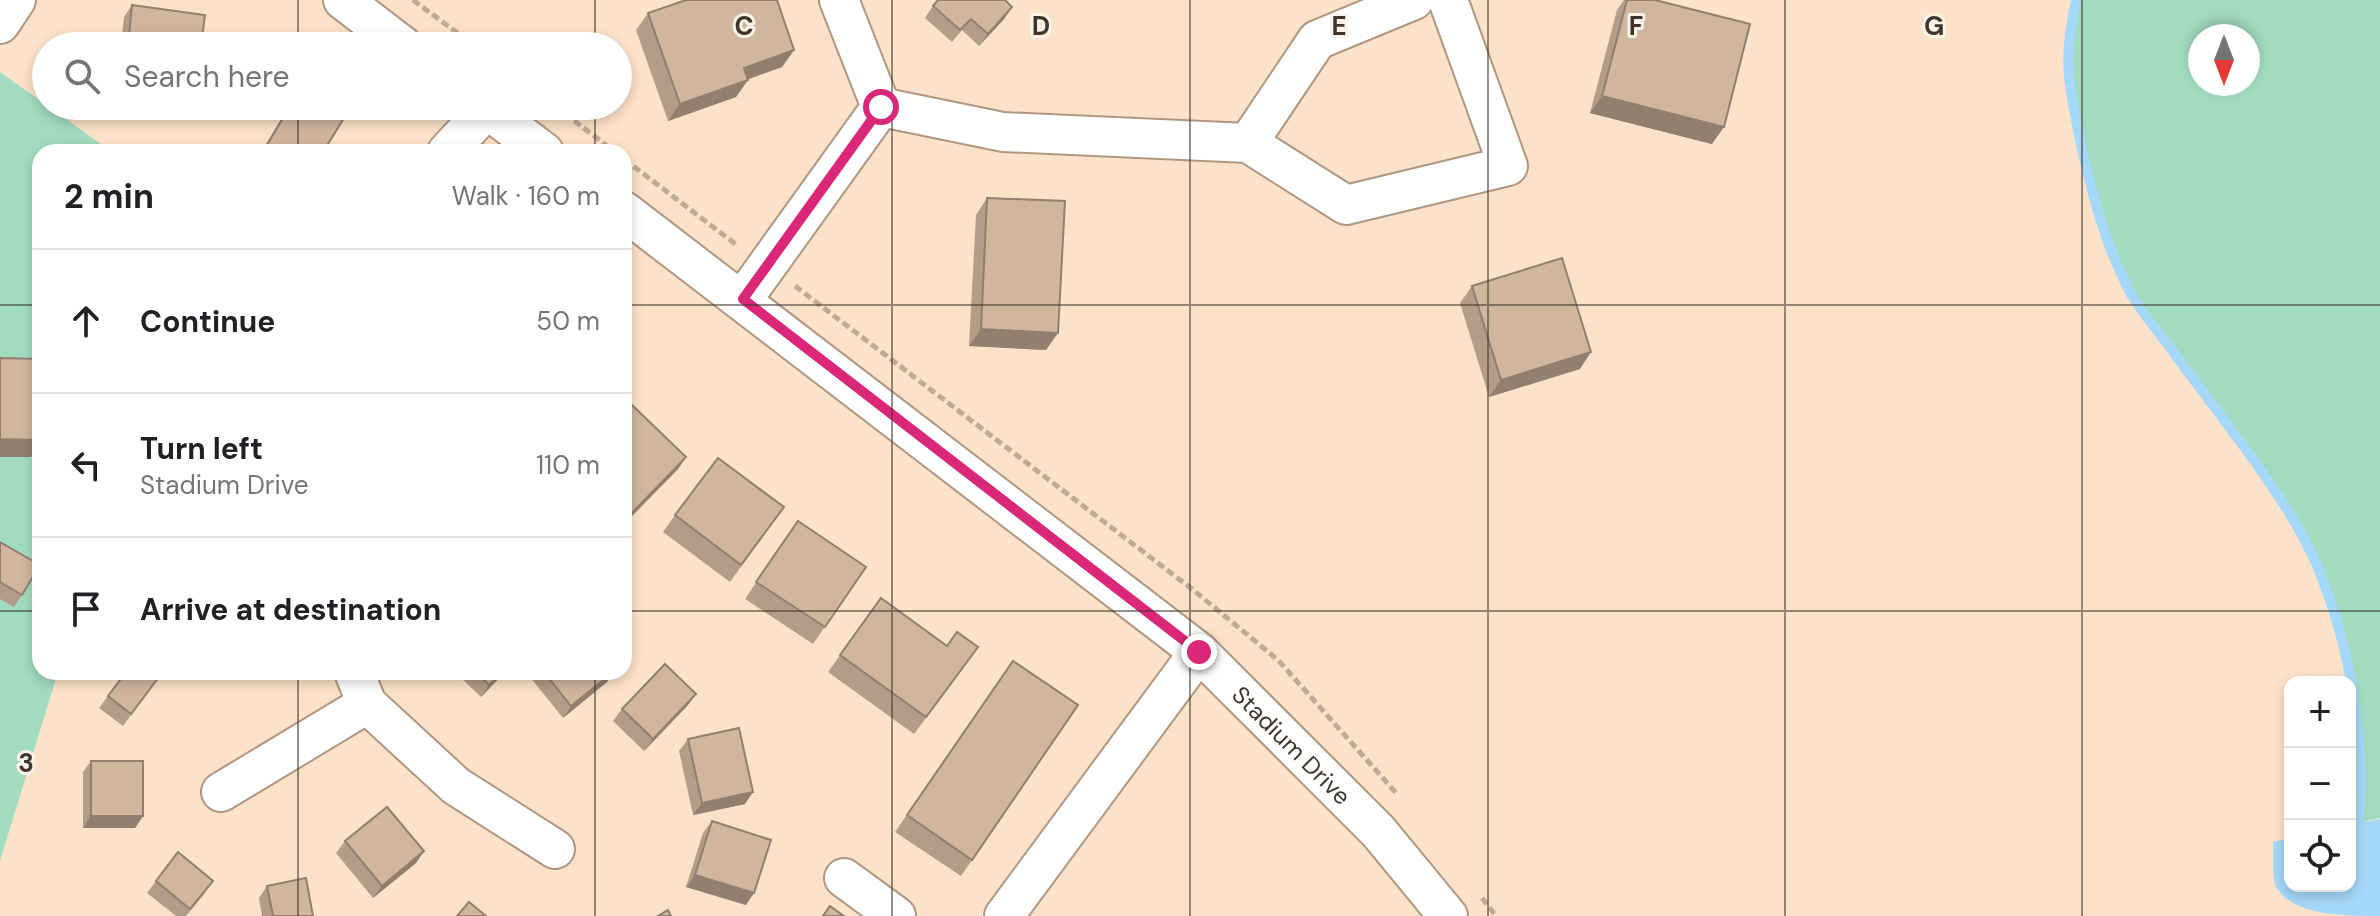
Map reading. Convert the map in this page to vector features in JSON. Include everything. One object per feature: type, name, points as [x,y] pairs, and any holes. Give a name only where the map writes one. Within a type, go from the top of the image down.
[{"type":"street","points":[[0,24],[16,0]]},
{"type":"street","points":[[343,0],[385,32]]},
{"type":"street","points":[[839,0],[881,107]]},
{"type":"street","points":[[1248,143],[1317,40],[1414,0]]},
{"type":"street","points":[[881,107],[1003,132],[1248,143],[1346,205],[1508,166],[1448,0]]},
{"type":"street","points":[[743,299],[881,107]]},
{"type":"street","points":[[454,144],[475,120]]},
{"type":"street","points":[[501,120],[533,144]]},
{"type":"street","name":"Stadium Drive","points":[[632,217],[743,299],[1199,652],[1378,831],[1448,916]]},
{"type":"street","points":[[1004,916],[1199,652]]},
{"type":"street","points":[[221,792],[361,688],[456,786],[555,849]]},
{"type":"street","points":[[844,878],[896,916]]},
{"type":"path","points":[[413,0],[456,32]]},
{"type":"path","points":[[573,120],[605,144]]},
{"type":"path","points":[[632,165],[722,235]]},
{"type":"green space","points":[[2076,0],[2380,0],[2380,818],[2358,823],[2361,804],[2356,741],[2356,676],[2349,676],[2342,642],[2317,566],[2273,490],[2130,293],[2095,211],[2067,74],[2067,43]]},
{"type":"green space","points":[[0,72],[32,95],[32,120],[67,120],[101,144],[32,144],[32,680],[56,680],[0,861]]},
{"type":"water","points":[[2380,819],[2380,916],[2322,912],[2294,904],[2284,897],[2274,882],[2273,842],[2284,839],[2284,892],[2356,892],[2356,824]]},
{"type":"building","points":[[686,0],[777,0],[794,50],[744,68],[748,80],[680,104],[648,13]]},
{"type":"building","points":[[938,0],[1005,0],[1012,7],[988,34],[971,19],[960,30],[933,6]]},
{"type":"building","points":[[1627,0],[1655,0],[1750,24],[1724,127],[1602,96]]},
{"type":"building","points":[[132,5],[205,15],[203,32],[129,32]]},
{"type":"building","points":[[282,120],[343,120],[328,144],[268,144]]},
{"type":"building","points":[[987,198],[1065,201],[1058,333],[981,329]]},
{"type":"building","points":[[1562,258],[1591,352],[1501,380],[1472,286]]},
{"type":"building","points":[[0,358],[32,359],[32,440],[0,439]]},
{"type":"building","points":[[632,405],[686,457],[632,513]]},
{"type":"building","points":[[718,458],[784,507],[741,565],[675,515]]},
{"type":"building","points":[[798,521],[866,567],[825,627],[756,582]]},
{"type":"building","points":[[0,542],[32,560],[32,578],[22,595],[0,582]]},
{"type":"building","points":[[881,598],[947,646],[957,632],[978,647],[926,717],[840,655]]},
{"type":"building","points":[[1013,661],[1078,705],[972,860],[907,815]]},
{"type":"building","points":[[665,664],[696,694],[653,739],[622,709]]},
{"type":"building","points":[[120,680],[157,680],[131,714],[108,696]]},
{"type":"building","points":[[550,680],[603,680],[571,706]]},
{"type":"building","points":[[739,728],[753,792],[702,803],[688,739]]},
{"type":"building","points":[[91,761],[143,761],[143,816],[91,816]]},
{"type":"building","points":[[387,807],[424,851],[382,886],[345,841]]},
{"type":"building","points":[[712,821],[771,840],[754,893],[695,875]]},
{"type":"building","points":[[178,852],[213,881],[190,909],[156,881]]},
{"type":"building","points":[[306,878],[313,916],[273,916],[267,886]]},
{"type":"building","points":[[469,902],[486,916],[457,916]]},
{"type":"building","points":[[830,906],[844,916],[823,916]]},
{"type":"waterway","points":[[2076,0],[2068,58],[2071,91],[2091,186],[2114,258],[2138,306],[2250,454],[2289,512],[2305,540],[2330,599],[2354,699],[2360,768],[2357,835]]},
{"type":"route","points":[[881,107],[743,299],[1199,652]]}]
